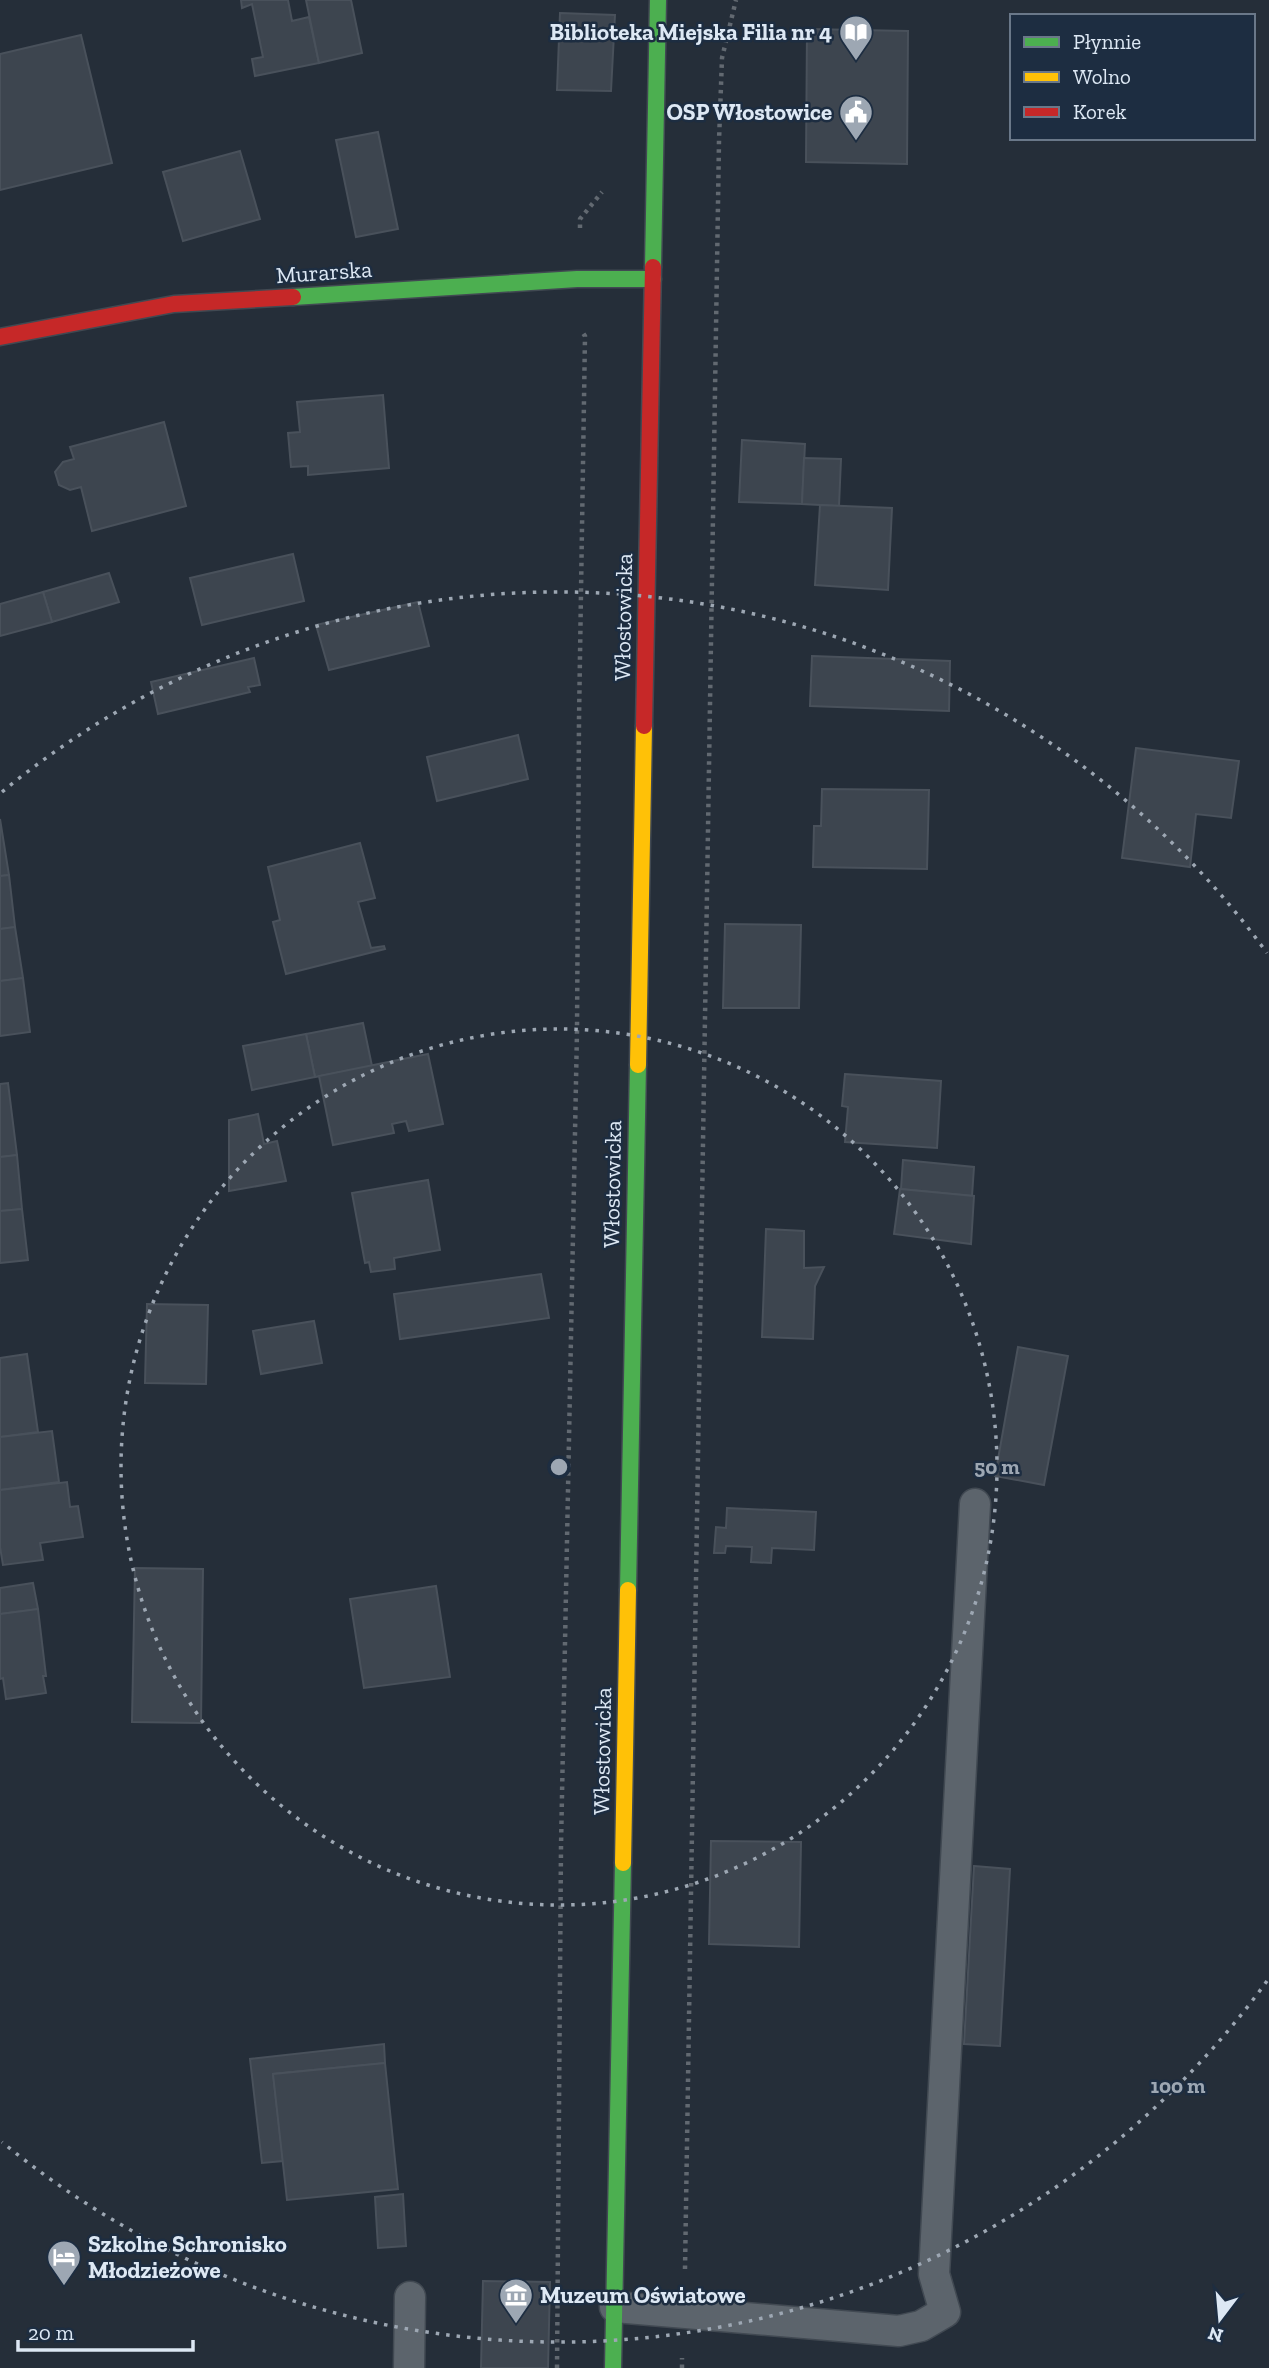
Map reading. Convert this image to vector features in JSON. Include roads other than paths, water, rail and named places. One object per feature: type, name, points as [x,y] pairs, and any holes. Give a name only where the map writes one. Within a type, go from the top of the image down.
[{"type":"main road","name":"Włostowicka","points":[[612,2368],[658,0]]},
{"type":"main road","name":"Murarska","points":[[0,337],[174,304],[577,279],[653,279]]},
{"type":"lane","points":[[615,2307],[899,2331],[921,2326],[945,2312],[934,2274],[975,1504]]},
{"type":"lane","points":[[409,2368],[410,2297]]},
{"type":"place","name":"Biblioteka Miejska Filia nr 4","points":[[856,62]]},
{"type":"place","name":"OSP Włostowice","points":[[856,142]]},
{"type":"place","name":"Szkolne Schronisko Młodzieżowe","points":[[64,2287]]},
{"type":"place","name":"Muzeum Oświatowe","points":[[516,2325]]}]
